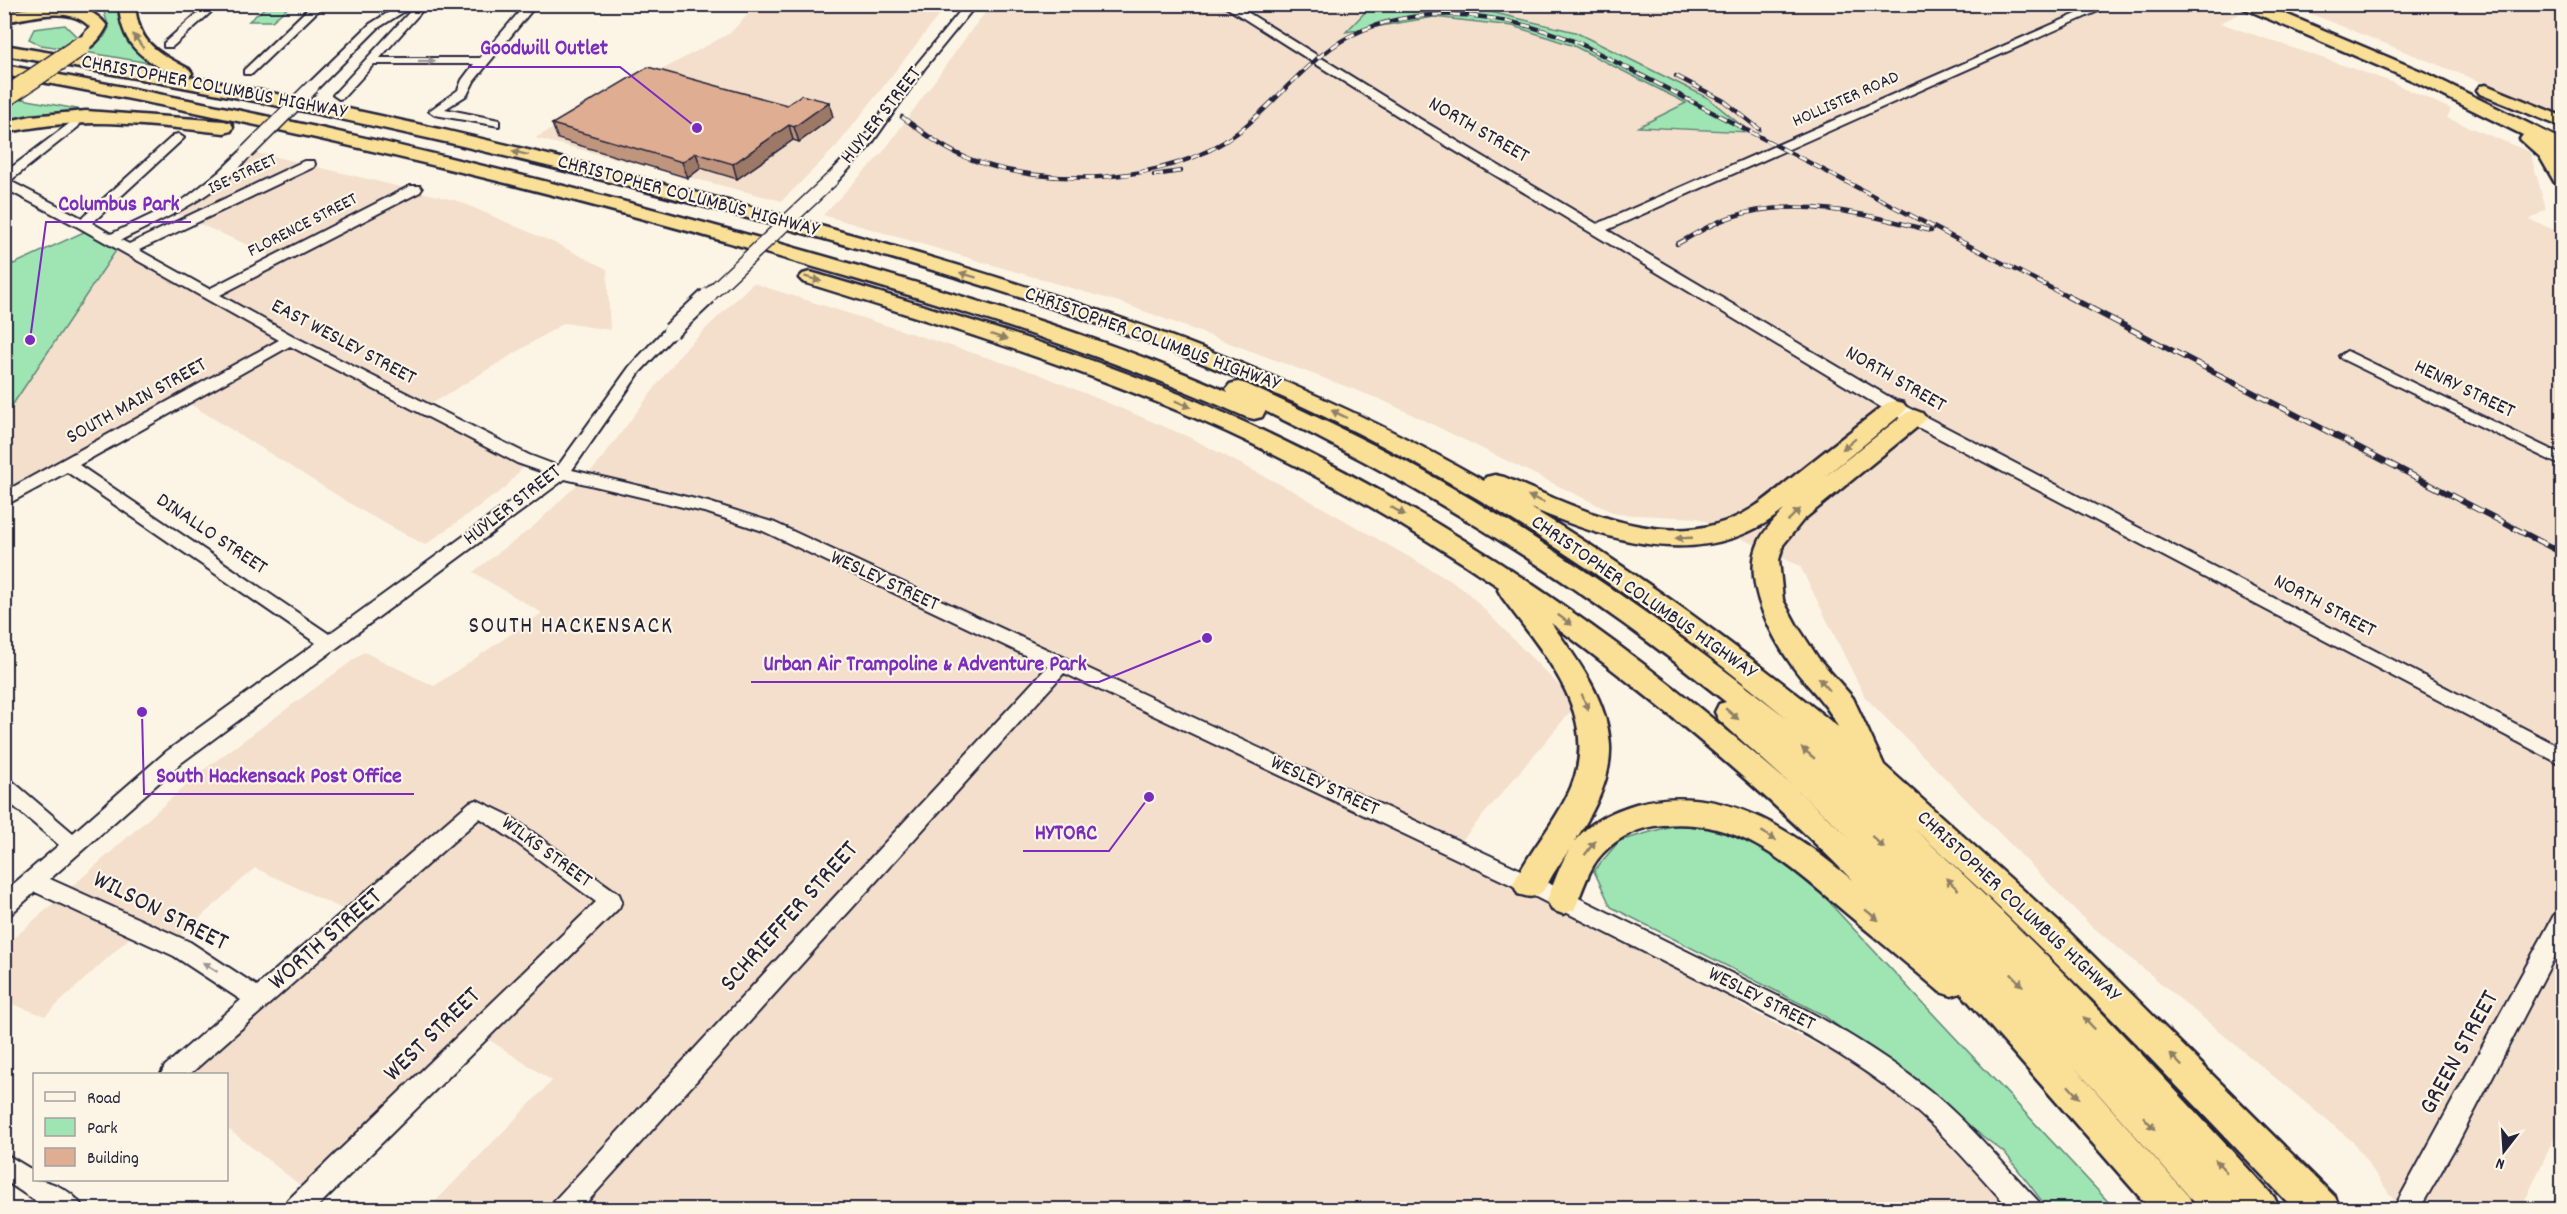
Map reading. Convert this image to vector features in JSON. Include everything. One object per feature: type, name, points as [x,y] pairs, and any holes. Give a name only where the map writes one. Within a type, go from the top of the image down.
[{"type":"highway","points":[[145,4],[127,10],[130,31],[140,46],[159,60],[206,85]]},
{"type":"highway","points":[[2247,4],[2389,63],[2562,147]]},
{"type":"highway","points":[[2272,4],[2444,77],[2562,136]]},
{"type":"highway","points":[[4,17],[59,10],[81,12],[94,18],[99,26],[81,46],[4,98]]},
{"type":"highway","name":"CHRISTOPHER COLUMBUS HIGHWAY","points":[[4,50],[206,85],[383,122],[553,161],[719,204],[928,263],[1084,312],[1173,343],[1300,396],[1391,440],[1487,493],[1614,573],[1687,624],[1772,689],[1872,771],[2005,891],[2109,992],[2321,1208]]},
{"type":"highway","name":"CHRISTOPHER COLUMBUS HIGHWAY","points":[[4,61],[185,94],[385,137],[579,184],[801,244],[993,301],[1141,350],[1240,390],[1352,442],[1434,487],[1563,567],[1698,663],[1794,741],[1893,828],[2000,930],[2114,1048],[2261,1209]]},
{"type":"highway","name":"CHRISTOPHER COLUMBUS HIGHWAY","points":[[4,70],[176,102],[413,154],[784,251],[968,306],[1094,347],[1203,389],[1334,450],[1448,513],[1578,597],[1667,663],[1769,745],[1858,824],[1968,929],[2085,1053],[2226,1209]]},
{"type":"highway","points":[[2444,77],[2492,92],[2562,122]]},
{"type":"highway","name":"CHRISTOPHER COLUMBUS HIGHWAY","points":[[4,83],[224,127],[409,170],[657,234],[900,305],[1053,355],[1172,399],[1294,455],[1384,503],[1500,574],[1636,672],[1776,789],[1926,932],[2035,1049],[2176,1209]]},
{"type":"highway","points":[[2496,113],[2548,154],[2562,179]]},
{"type":"highway","points":[[4,128],[36,119],[80,115],[224,127]]},
{"type":"highway","points":[[1391,440],[1609,528],[1657,539],[1689,539],[1728,531],[1760,516],[1904,413]]},
{"type":"highway","points":[[1872,771],[1843,706],[1808,666],[1770,600],[1766,560],[1771,543],[1794,514],[1904,413]]},
{"type":"highway","points":[[1500,574],[1571,672],[1584,698],[1593,724],[1596,748],[1592,771],[1582,796],[1529,884]]},
{"type":"highway","points":[[1563,900],[1578,865],[1591,844],[1611,828],[1637,815],[1670,811],[1702,813],[1733,819],[1763,832],[1811,864],[2035,1049]]},
{"type":"street","points":[[168,45],[215,4]]},
{"type":"street","points":[[248,72],[320,4]]},
{"type":"street","points":[[110,240],[191,201],[224,175],[366,33],[411,4]]},
{"type":"street","points":[[339,95],[423,4]]},
{"type":"street","points":[[495,123],[435,111],[459,96],[483,61],[532,4]]},
{"type":"street","name":"HUYLER STREET","points":[[4,906],[174,757],[560,474],[635,369],[671,331],[831,180],[866,142],[920,67],[972,4]]},
{"type":"street","name":"NORTH STREET","points":[[1226,4],[1421,125],[1904,413],[2562,757]]},
{"type":"street","name":"HOLLISTER ROAD","points":[[1598,229],[2109,4]]},
{"type":"street","points":[[366,33],[385,24],[394,22],[405,24]]},
{"type":"street","points":[[371,61],[483,61]]},
{"type":"street","points":[[4,182],[74,124]]},
{"type":"street","points":[[83,224],[178,138]]},
{"type":"street","name":"ISE STREET","points":[[128,250],[309,164]]},
{"type":"street","name":"EAST WESLEY STREET","points":[[4,182],[290,340],[476,436],[560,474]]},
{"type":"street","name":"FLORENCE STREET","points":[[208,294],[415,189]]},
{"type":"street","name":"SOUTH MAIN STREET","points":[[4,500],[290,340]]},
{"type":"street","name":"HENRY STREET","points":[[2347,356],[2562,461]]},
{"type":"street","name":"DINALLO STREET","points":[[68,465],[329,643]]},
{"type":"street","name":"WESLEY STREET","points":[[560,474],[713,508],[769,527],[1563,900],[1798,1018],[1842,1042],[1883,1069],[1922,1100],[1956,1132],[2029,1209]]},
{"type":"street","name":"SCHRIEFFER STREET","points":[[563,1209],[1061,664]]},
{"type":"street","points":[[4,786],[73,845]]},
{"type":"street","name":"WILKS STREET","points":[[479,807],[505,823],[611,901]]},
{"type":"street","name":"WORTH STREET","points":[[174,1073],[479,807]]},
{"type":"street","name":"WILSON STREET","points":[[33,881],[182,949],[258,999]]},
{"type":"street","name":"WEST STREET","points":[[296,1209],[611,901]]},
{"type":"street","name":"GREEN STREET","points":[[2404,1209],[2451,1131],[2562,922]]},
{"type":"street","points":[[4,1165],[33,1178]]},
{"type":"street","points":[[47,1184],[72,1209]]},
{"type":"shaded area","points":[[992,4],[2215,5],[2239,14],[2220,23],[2389,81],[2451,109],[2447,118],[2530,152],[2546,209],[2530,220],[2562,233],[2562,1121],[2521,1209],[2412,1209],[2393,1199],[2353,1142],[2088,923],[1865,697],[1800,566],[1698,518],[1616,514],[1382,400],[1122,303],[823,215],[883,152]]},
{"type":"shaded area","points":[[757,5],[947,5],[836,147],[782,201],[535,138],[730,33]]},
{"type":"shaded area","points":[[2289,5],[2562,5],[2562,115],[2560,114]]},
{"type":"shaded area","points":[[247,152],[273,156],[458,201],[559,245],[607,269],[610,330],[564,323],[423,409],[526,464],[505,488],[425,545],[364,512],[182,399],[5,497],[5,416],[119,246],[207,294],[277,258],[172,212]]},
{"type":"shaded area","points":[[753,283],[1039,374],[1189,437],[1295,492],[1453,582],[1468,593],[1577,704],[1458,845],[1555,892],[1749,1010],[1886,1080],[2009,1209],[428,1209],[552,1081],[474,1030],[305,1189],[228,1129],[228,1073],[167,1073],[355,915],[255,868],[172,943],[140,928],[45,1016],[12,1004],[5,1010],[4,947],[202,771],[364,652],[434,686],[542,613],[473,572],[534,526],[596,466],[682,352]]},
{"type":"green space","points":[[121,5],[127,38],[134,50],[149,63],[85,52],[104,37],[109,28],[104,12],[107,8]]},
{"type":"green space","points":[[268,5],[291,5],[272,21],[249,21]]},
{"type":"green space","points":[[1372,5],[1470,5],[1478,9],[1575,32],[1708,98],[1749,132],[1638,127],[1686,103],[1574,46],[1513,26],[1434,17],[1346,32]]},
{"type":"green space","points":[[65,25],[80,40],[68,49],[41,45],[29,39],[34,29]]},
{"type":"green space","points":[[17,98],[93,112],[45,115],[5,124],[5,106]]},
{"type":"green space","points":[[88,230],[119,246],[5,416],[5,259],[14,264]]},
{"type":"green space","points":[[1682,823],[1746,836],[1811,878],[1836,910],[2115,1209],[2048,1209],[2006,1154],[1823,1015],[1611,907],[1594,871],[1619,841]]},
{"type":"building","points":[[648,67],[787,105],[801,95],[829,102],[794,127],[789,125],[733,164],[696,153],[682,162],[552,124]]},
{"type":"railway","points":[[1419,4],[1452,10]]},
{"type":"railway","points":[[902,117],[950,150],[998,168],[1069,177],[1106,177],[1142,172],[1177,163],[1209,150],[1237,133],[1312,63],[1328,50],[1363,30],[1390,21],[1417,16],[1472,16],[1499,20],[1579,43],[2070,298]]},
{"type":"railway","points":[[1676,76],[1724,101],[1759,129]]},
{"type":"railway","points":[[1154,175],[1181,171]]},
{"type":"railway","points":[[1677,244],[1731,217],[1780,208],[1831,210],[1931,231]]},
{"type":"railway","points":[[2067,296],[2562,553]]},
{"type":"railway","points":[[2555,1210],[2562,1193]]},
{"type":"place","name":"Goodwill Outlet","points":[[697,128]]},
{"type":"place","name":"Columbus Park","points":[[30,340]]},
{"type":"place","name":"Urban Air Trampoline & Adventure Park","points":[[1207,638]]},
{"type":"place","name":"South Hackensack Post Office","points":[[142,712]]},
{"type":"place","name":"HYTORC","points":[[1149,797]]},
{"type":"district","name":"SOUTH HACKENSACK","points":[[571,627]]}]
